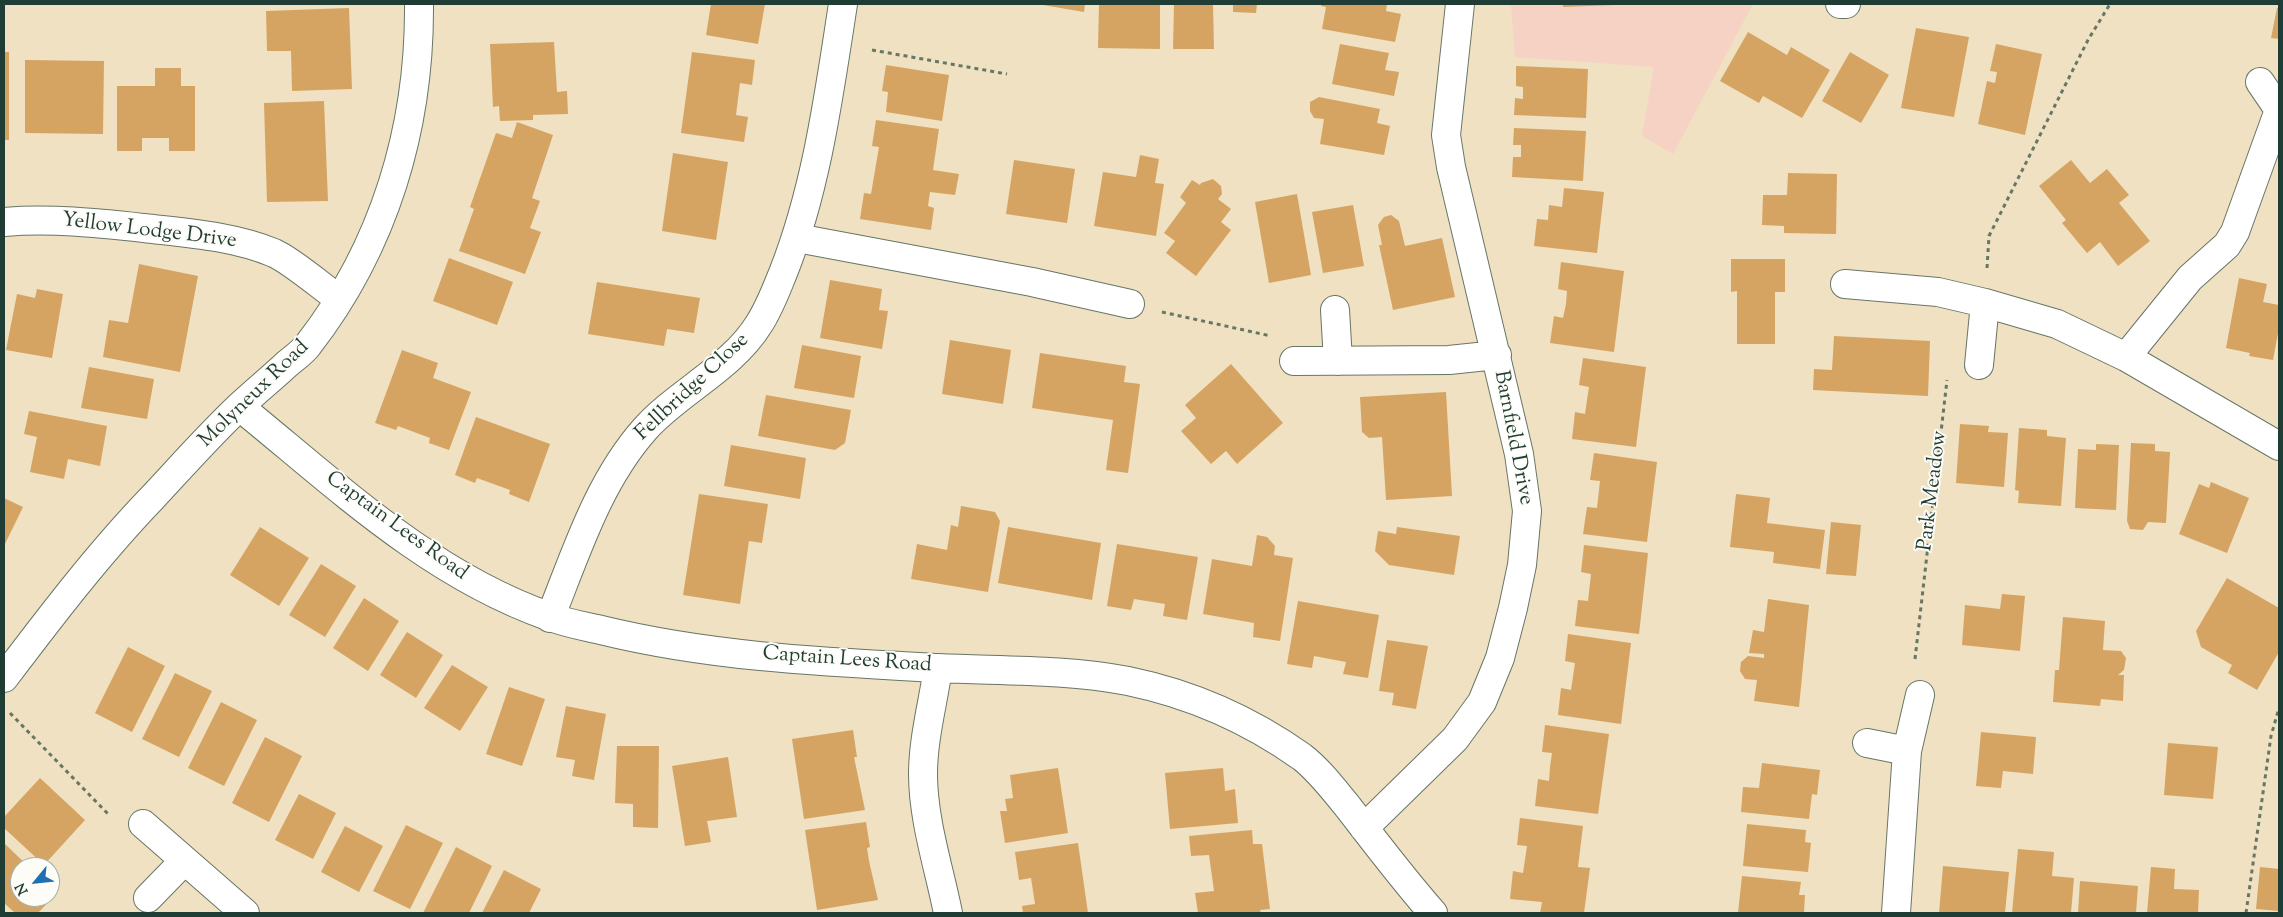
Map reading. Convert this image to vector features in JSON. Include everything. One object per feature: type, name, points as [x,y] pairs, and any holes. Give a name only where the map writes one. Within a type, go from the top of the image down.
[{"type":"street","name":"Molyneux Road","points":[[4,678],[58,608],[150,500],[240,407],[307,346],[339,299],[374,237],[396,177],[411,115],[419,43],[419,4]]},
{"type":"street","name":"Fellbridge Close","points":[[550,618],[579,540],[619,461],[646,428],[736,352],[759,325],[797,238],[823,128],[843,4]]},
{"type":"street","name":"Barnfield Drive","points":[[1364,828],[1455,739],[1482,702],[1500,658],[1522,565],[1527,511],[1519,454],[1451,167],[1446,136],[1460,4]]},
{"type":"street","points":[[1840,4],[1846,4]]},
{"type":"street","points":[[2126,357],[2190,278],[2227,245],[2235,232],[2279,110],[2260,82]]},
{"type":"street","name":"Yellow Lodge Drive","points":[[4,222],[41,219],[82,222],[185,232],[223,239],[276,254],[339,299]]},
{"type":"street","points":[[797,238],[1032,282],[1130,304]]},
{"type":"street","points":[[1845,284],[1938,292],[2058,324],[2126,357],[2279,446]]},
{"type":"street","points":[[1979,365],[1985,303]]},
{"type":"street","points":[[1336,310],[1338,361]]},
{"type":"street","name":"Barnfield Drive","points":[[1294,361],[1449,360],[1497,355]]},
{"type":"street","name":"Captain Lees Road","points":[[240,407],[384,524],[443,566],[496,595],[550,618],[636,639],[714,652],[938,668],[1067,673],[1127,681],[1180,694],[1223,711],[1251,725],[1306,760],[1364,828],[1406,883],[1433,913]]},
{"type":"street","points":[[938,668],[924,750],[923,775],[927,814],[948,913]]},
{"type":"street","points":[[1896,913],[1907,751],[1920,696]]},
{"type":"street","points":[[1867,743],[1907,751]]},
{"type":"street","points":[[143,824],[184,862],[245,913]]},
{"type":"street","points":[[148,898],[184,862]]},
{"type":"path","points":[[1985,303],[1989,236],[2088,40],[2110,4]]},
{"type":"path","points":[[837,44],[1007,74]]},
{"type":"path","points":[[1130,304],[1277,337],[1294,361]]},
{"type":"path","name":"Park Meadow","points":[[1920,696],[1923,674],[1914,666],[1947,379],[1979,365]]},
{"type":"path","points":[[2246,913],[2271,736],[2279,708]]},
{"type":"path","points":[[8,711],[115,821],[143,824]]},
{"type":"shaded area","points":[[1511,4],[1753,4],[1673,154],[1642,136],[1654,67],[1515,57]]},
{"type":"building","points":[[711,4],[765,4],[758,44],[706,35]]},
{"type":"building","points":[[1037,4],[1085,4],[1084,12]]},
{"type":"building","points":[[1099,4],[1160,4],[1160,49],[1098,48]]},
{"type":"building","points":[[1174,4],[1213,4],[1214,49],[1173,49]]},
{"type":"building","points":[[1233,4],[1257,4],[1256,13],[1233,12]]},
{"type":"building","points":[[1322,4],[1387,4],[1386,11],[1401,14],[1395,42],[1322,29],[1326,7],[1321,6]]},
{"type":"building","points":[[1563,4],[1615,4],[1615,5],[1563,7]]},
{"type":"building","points":[[349,8],[352,89],[292,91],[291,51],[267,51],[266,11]]},
{"type":"building","points":[[2277,8],[2279,8],[2279,39],[2271,38]]},
{"type":"building","points":[[1916,28],[1969,37],[1954,117],[1901,108]]},
{"type":"building","points":[[1748,32],[1787,55],[1791,47],[1830,70],[1802,118],[1763,96],[1759,103],[1720,81]]},
{"type":"building","points":[[554,42],[557,92],[567,91],[568,114],[533,115],[533,120],[500,121],[499,106],[493,107],[490,44]]},
{"type":"building","points":[[1340,44],[1389,53],[1385,70],[1399,72],[1394,96],[1332,84]]},
{"type":"building","points":[[1996,44],[2042,54],[2025,135],[1978,124],[1987,81],[1995,83],[1997,72],[1990,71]]},
{"type":"building","points":[[4,52],[9,52],[9,140],[4,140]]},
{"type":"building","points":[[692,52],[755,60],[752,85],[740,83],[736,115],[748,117],[744,142],[681,133]]},
{"type":"building","points":[[1850,52],[1889,75],[1861,123],[1822,101]]},
{"type":"building","points":[[25,60],[104,61],[103,134],[25,133]]},
{"type":"building","points":[[886,65],[949,75],[942,121],[886,112],[888,92],[882,91]]},
{"type":"building","points":[[1516,66],[1588,69],[1586,118],[1514,115],[1515,98],[1523,99],[1523,87],[1516,86]]},
{"type":"building","points":[[155,68],[181,68],[181,86],[195,86],[195,151],[169,151],[169,138],[142,138],[142,151],[117,151],[117,86],[155,86]]},
{"type":"building","points":[[1319,97],[1380,109],[1377,123],[1390,126],[1384,155],[1320,144],[1324,119],[1314,118],[1310,111],[1310,102]]},
{"type":"building","points":[[324,101],[328,201],[267,202],[264,103]]},
{"type":"building","points":[[876,120],[939,129],[933,170],[959,174],[955,195],[930,192],[928,206],[934,208],[931,230],[860,219],[864,193],[871,194],[879,147],[872,146]]},
{"type":"building","points":[[517,122],[553,135],[532,198],[540,201],[530,228],[541,232],[525,274],[459,251],[474,209],[470,207],[496,133],[512,138]]},
{"type":"building","points":[[1514,128],[1586,131],[1583,181],[1512,177],[1513,157],[1521,157],[1521,145],[1513,145]]},
{"type":"building","points":[[673,153],[728,162],[716,240],[662,231]]},
{"type":"building","points":[[1140,155],[1159,159],[1155,183],[1164,184],[1156,236],[1094,226],[1103,172],[1136,177]]},
{"type":"building","points":[[1014,160],[1075,169],[1067,223],[1006,214]]},
{"type":"building","points":[[2071,160],[2090,183],[2107,169],[2129,195],[2119,203],[2150,241],[2118,266],[2100,242],[2087,253],[2062,223],[2066,220],[2039,186]]},
{"type":"building","points":[[1788,173],[1837,174],[1836,234],[1784,233],[1784,226],[1762,225],[1763,195],[1787,195]]},
{"type":"building","points":[[1213,179],[1221,186],[1222,194],[1218,199],[1231,209],[1221,222],[1231,230],[1196,276],[1166,253],[1175,241],[1164,233],[1186,203],[1180,197],[1192,180],[1200,185]]},
{"type":"building","points":[[1564,188],[1604,192],[1597,253],[1534,246],[1537,219],[1548,220],[1549,205],[1562,207]]},
{"type":"building","points":[[1297,194],[1311,275],[1269,283],[1255,202]]},
{"type":"building","points":[[1353,205],[1364,266],[1323,273],[1312,212]]},
{"type":"building","points":[[1391,215],[1399,221],[1405,246],[1442,238],[1455,297],[1393,310],[1379,245],[1382,245],[1378,225],[1384,217]]},
{"type":"building","points":[[449,258],[513,282],[497,325],[433,301]]},
{"type":"building","points":[[1731,259],[1785,259],[1785,292],[1775,292],[1775,344],[1737,344],[1737,291],[1731,292]]},
{"type":"building","points":[[1561,262],[1624,271],[1614,352],[1550,343],[1554,316],[1563,318],[1566,304],[1567,291],[1558,289]]},
{"type":"building","points":[[139,264],[198,276],[180,372],[103,357],[109,320],[128,323]]},
{"type":"building","points":[[2239,278],[2267,284],[2263,302],[2279,305],[2279,328],[2273,360],[2249,356],[2250,353],[2226,348]]},
{"type":"building","points":[[830,280],[882,289],[879,310],[888,311],[882,349],[820,338]]},
{"type":"building","points":[[597,282],[700,298],[694,333],[667,329],[664,346],[588,334]]},
{"type":"building","points":[[37,289],[63,294],[52,358],[6,350],[17,294],[35,298]]},
{"type":"building","points":[[1834,336],[1930,341],[1928,396],[1813,390],[1814,369],[1832,370]]},
{"type":"building","points":[[950,340],[1011,350],[1003,404],[942,394]]},
{"type":"building","points":[[802,345],[861,356],[854,398],[794,388]]},
{"type":"building","points":[[402,350],[438,363],[433,378],[471,392],[449,450],[429,443],[430,438],[398,426],[396,430],[375,423]]},
{"type":"building","points":[[1040,353],[1126,366],[1124,382],[1140,384],[1128,473],[1106,470],[1113,420],[1032,408]]},
{"type":"building","points":[[1583,358],[1646,367],[1636,447],[1572,439],[1575,412],[1585,414],[1589,387],[1579,385]]},
{"type":"building","points":[[1231,364],[1283,423],[1237,464],[1226,451],[1211,464],[1181,431],[1196,418],[1185,405]]},
{"type":"building","points":[[89,367],[154,379],[147,419],[81,408]]},
{"type":"building","points":[[1446,392],[1452,496],[1386,500],[1382,437],[1369,438],[1362,432],[1360,397]]},
{"type":"building","points":[[766,395],[851,410],[845,443],[835,450],[758,436]]},
{"type":"building","points":[[29,411],[107,426],[100,466],[68,459],[64,479],[30,472],[37,437],[24,434]]},
{"type":"building","points":[[476,417],[550,444],[529,502],[509,494],[510,490],[477,478],[475,483],[455,475]]},
{"type":"building","points":[[1960,424],[1989,426],[1988,432],[2008,433],[2004,487],[1956,483]]},
{"type":"building","points":[[2019,428],[2047,430],[2047,436],[2066,438],[2061,506],[2018,503],[2019,491],[2015,490]]},
{"type":"building","points":[[2131,443],[2155,444],[2155,451],[2170,452],[2166,523],[2148,522],[2143,530],[2130,529],[2127,521]]},
{"type":"building","points":[[2096,444],[2119,445],[2116,510],[2075,508],[2078,449],[2096,450]]},
{"type":"building","points":[[731,445],[806,458],[800,499],[724,486]]},
{"type":"building","points":[[1594,453],[1657,462],[1647,542],[1583,534],[1587,507],[1597,508],[1600,481],[1590,480]]},
{"type":"building","points":[[2211,482],[2249,498],[2227,553],[2179,534],[2199,484],[2209,488]]},
{"type":"building","points":[[699,494],[768,504],[762,543],[749,541],[740,604],[683,595]]},
{"type":"building","points":[[1736,494],[1770,498],[1767,523],[1825,530],[1820,569],[1773,563],[1774,552],[1730,547]]},
{"type":"building","points":[[4,498],[23,507],[4,546]]},
{"type":"building","points":[[961,506],[995,512],[1000,521],[988,592],[911,579],[917,544],[947,550],[951,525],[958,527]]},
{"type":"building","points":[[1831,522],[1861,525],[1856,576],[1826,574]]},
{"type":"building","points":[[260,527],[309,558],[279,606],[230,575]]},
{"type":"building","points":[[1008,527],[1101,543],[1092,600],[998,583]]},
{"type":"building","points":[[1397,527],[1460,536],[1454,575],[1389,565],[1375,551],[1378,531],[1396,534]]},
{"type":"building","points":[[1257,535],[1267,537],[1275,546],[1274,555],[1293,558],[1280,641],[1253,637],[1254,623],[1203,614],[1212,559],[1252,566]]},
{"type":"building","points":[[1117,544],[1198,557],[1187,620],[1163,616],[1165,604],[1134,599],[1131,610],[1107,606]]},
{"type":"building","points":[[1584,545],[1648,553],[1639,634],[1575,626],[1578,600],[1588,601],[1591,574],[1581,572]]},
{"type":"building","points":[[321,564],[356,586],[325,637],[289,615]]},
{"type":"building","points":[[2227,578],[2279,608],[2279,652],[2257,690],[2228,673],[2232,665],[2201,647],[2196,631]]},
{"type":"building","points":[[2002,594],[2025,596],[2020,651],[1962,645],[1965,605],[2000,609]]},
{"type":"building","points":[[364,598],[399,621],[368,671],[333,648]]},
{"type":"building","points":[[1768,599],[1809,605],[1799,707],[1754,701],[1757,680],[1745,679],[1740,671],[1741,662],[1748,656],[1764,658],[1764,654],[1749,653],[1753,630],[1764,632]]},
{"type":"building","points":[[1298,601],[1379,615],[1368,678],[1343,674],[1346,662],[1314,656],[1312,668],[1287,664]]},
{"type":"building","points":[[2063,617],[2105,621],[2103,650],[2121,651],[2126,658],[2124,670],[2118,675],[2124,675],[2123,701],[2101,699],[2100,706],[2053,702],[2055,670],[2059,670]]},
{"type":"building","points":[[407,632],[443,655],[416,698],[380,675]]},
{"type":"building","points":[[1568,634],[1631,643],[1621,724],[1558,715],[1561,688],[1571,690],[1575,663],[1565,661]]},
{"type":"building","points":[[1387,640],[1428,646],[1416,709],[1392,705],[1394,693],[1379,691]]},
{"type":"building","points":[[128,647],[165,666],[132,732],[95,713]]},
{"type":"building","points":[[452,665],[488,687],[460,731],[424,708]]},
{"type":"building","points":[[175,673],[212,691],[179,757],[142,739]]},
{"type":"building","points":[[509,687],[545,699],[522,766],[486,754]]},
{"type":"building","points":[[221,702],[257,720],[224,786],[188,768]]},
{"type":"building","points":[[566,706],[606,714],[594,780],[572,776],[575,760],[556,757]]},
{"type":"building","points":[[1545,725],[1609,734],[1598,814],[1535,806],[1538,779],[1549,781],[1552,753],[1542,752]]},
{"type":"building","points":[[853,730],[857,757],[854,757],[865,810],[804,819],[792,739]]},
{"type":"building","points":[[1981,732],[2036,737],[2033,774],[2003,771],[2001,788],[1976,786]]},
{"type":"building","points":[[265,737],[302,756],[269,822],[232,803]]},
{"type":"building","points":[[2168,743],[2218,747],[2213,799],[2164,795]]},
{"type":"building","points":[[617,746],[659,746],[658,828],[633,827],[633,804],[615,803]]},
{"type":"building","points":[[728,757],[737,817],[707,821],[711,842],[685,846],[672,766]]},
{"type":"building","points":[[1762,763],[1820,770],[1817,795],[1812,794],[1809,819],[1741,812],[1743,787],[1759,788]]},
{"type":"building","points":[[1058,768],[1068,833],[1005,843],[1000,811],[1007,811],[1005,799],[1013,798],[1010,775]]},
{"type":"building","points":[[1223,768],[1225,791],[1235,789],[1238,823],[1170,829],[1165,773]]},
{"type":"building","points":[[40,778],[85,820],[51,857],[35,857],[4,828],[4,817]]},
{"type":"building","points":[[299,794],[336,813],[313,859],[275,840]]},
{"type":"building","points":[[1520,818],[1583,826],[1578,867],[1590,868],[1584,913],[1540,913],[1542,902],[1510,899],[1513,871],[1523,873],[1527,846],[1517,845]]},
{"type":"building","points":[[866,822],[870,847],[867,848],[869,861],[878,900],[817,910],[805,830]]},
{"type":"building","points":[[1747,824],[1806,830],[1805,842],[1811,843],[1808,872],[1743,866]]},
{"type":"building","points":[[406,825],[443,843],[410,909],[373,891]]},
{"type":"building","points":[[345,826],[383,846],[359,892],[321,872]]},
{"type":"building","points":[[1252,830],[1253,844],[1262,844],[1270,909],[1260,910],[1261,913],[1198,913],[1195,893],[1214,891],[1209,855],[1191,856],[1189,836]]},
{"type":"building","points":[[4,843],[19,857],[10,857],[10,907],[44,907],[38,913],[15,913],[4,903]]},
{"type":"building","points":[[1078,843],[1088,913],[1023,913],[1022,906],[1035,904],[1031,878],[1019,880],[1015,852]]},
{"type":"building","points":[[456,847],[492,866],[469,913],[423,913]]},
{"type":"building","points":[[2018,849],[2054,852],[2052,876],[2074,878],[2071,913],[2012,913]]},
{"type":"building","points":[[1943,866],[2009,872],[2005,913],[1939,913]]},
{"type":"building","points":[[2151,867],[2175,869],[2174,889],[2199,890],[2198,913],[2147,913]]},
{"type":"building","points":[[2260,867],[2279,869],[2279,911],[2256,909]]},
{"type":"building","points":[[504,870],[541,889],[529,913],[482,913]]},
{"type":"building","points":[[1742,876],[1801,882],[1799,895],[1805,895],[1804,913],[1738,913]]},
{"type":"building","points":[[2080,881],[2138,886],[2136,913],[2078,913]]}]
